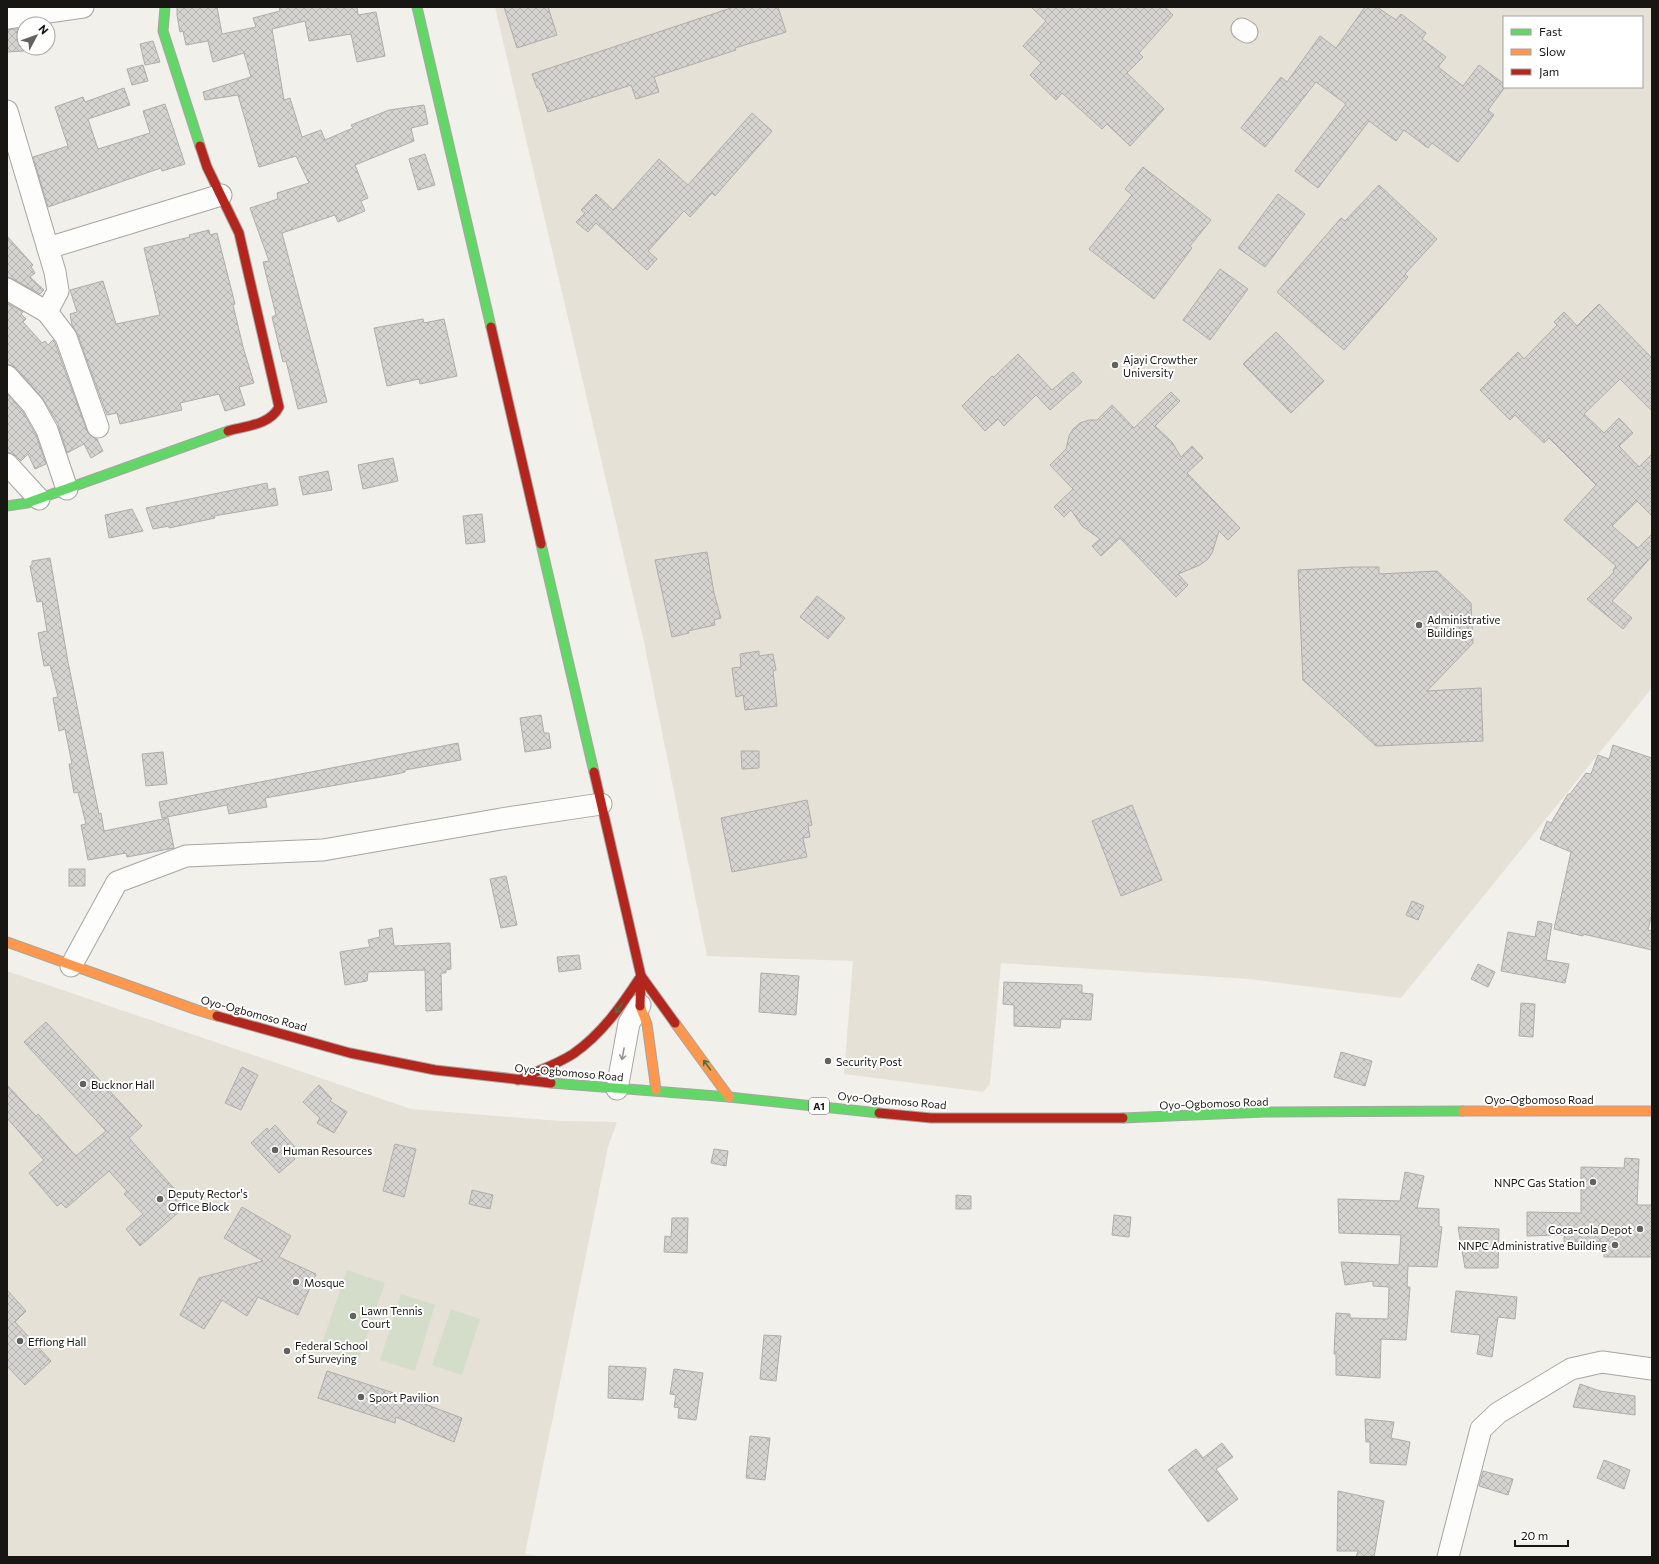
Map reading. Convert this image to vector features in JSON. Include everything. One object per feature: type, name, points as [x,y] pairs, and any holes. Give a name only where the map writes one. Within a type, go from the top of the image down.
[{"type":"main road","points":[[7,506],[27,503],[221,433],[265,421],[276,413],[279,407],[239,233],[207,167],[163,31],[166,7]]},
{"type":"main road","points":[[416,7],[641,976],[640,1005],[647,1024],[656,1090]]},
{"type":"main road","name":"Oyo-Ogbomoso Road","points":[[7,942],[197,1010],[350,1053],[435,1070],[517,1080],[617,1089],[656,1090],[931,1118],[1133,1118],[1265,1112],[1652,1111]]},
{"type":"main road","points":[[517,1080],[573,1054],[596,1035],[617,1012],[641,976]]},
{"type":"main road","points":[[641,976],[729,1097]]},
{"type":"street","points":[[7,18],[83,7]]},
{"type":"street","points":[[7,111],[55,272],[58,291],[47,312]]},
{"type":"street","points":[[48,248],[221,195]]},
{"type":"street","points":[[7,289],[47,312],[66,337],[98,427]]},
{"type":"street","points":[[7,376],[33,405],[47,430],[68,489]]},
{"type":"street","points":[[7,464],[39,499]]},
{"type":"street","points":[[71,966],[117,882],[186,856],[323,850],[501,819],[601,804]]},
{"type":"street","points":[[617,1089],[629,1023],[640,1005]]},
{"type":"street","points":[[1448,1557],[1481,1429],[1498,1413],[1571,1370],[1602,1362],[1652,1369]]},
{"type":"shaded area","name":"Ajayi Crowther University","points":[[495,7],[1652,7],[1652,688],[1401,998],[1249,979],[1001,963],[990,1084],[983,1092],[844,1074],[853,961],[707,956],[644,642]]},
{"type":"shaded area","name":"Federal School of Surveying","points":[[7,971],[411,1109],[560,1121],[617,1122],[608,1147],[525,1554],[545,1557],[7,1557]]},
{"type":"green space","name":"Lawn Tennis Court","points":[[347,1270],[385,1283],[358,1362],[320,1349]]},
{"type":"green space","points":[[401,1294],[435,1305],[415,1371],[380,1360]]},
{"type":"green space","points":[[451,1309],[480,1319],[462,1375],[432,1365]]},
{"type":"building","points":[[177,7],[217,7],[222,34],[256,27],[253,18],[280,11],[279,7],[357,7],[358,15],[376,12],[385,56],[357,62],[351,34],[309,41],[305,21],[272,29],[284,100],[290,98],[302,137],[321,130],[325,140],[353,128],[351,125],[389,110],[424,105],[428,124],[411,128],[414,141],[355,165],[368,198],[361,201],[365,211],[338,222],[335,215],[282,233],[327,402],[298,409],[286,361],[283,362],[272,317],[276,315],[263,262],[269,261],[250,208],[278,199],[277,193],[309,183],[296,156],[259,167],[238,95],[205,100],[203,92],[251,77],[244,53],[213,62],[208,41],[186,45],[183,31],[180,32]]},
{"type":"building","points":[[504,7],[548,7],[557,35],[517,48]]},
{"type":"building","points":[[734,7],[778,7],[786,32],[735,48],[736,50],[654,77],[659,92],[636,99],[631,85],[548,112],[532,74]]},
{"type":"building","points":[[1031,7],[1165,7],[1173,15],[1139,53],[1143,57],[1127,73],[1164,109],[1130,146],[1107,124],[1102,129],[1062,93],[1056,100],[1030,75],[1041,63],[1023,46],[1046,21]]},
{"type":"building","points":[[1365,7],[1377,7],[1396,20],[1401,14],[1426,33],[1422,39],[1446,57],[1438,67],[1463,86],[1479,65],[1503,83],[1503,88],[1504,88],[1488,110],[1494,115],[1458,162],[1432,143],[1428,148],[1404,130],[1396,141],[1369,121],[1318,188],[1295,171],[1346,104],[1316,82],[1265,147],[1241,128],[1281,77],[1287,82],[1320,36],[1336,48]]},
{"type":"building","points":[[16,29],[16,51],[7,52],[7,30]]},
{"type":"building","points":[[153,41],[160,62],[145,65],[140,44]]},
{"type":"building","points":[[143,65],[148,81],[132,85],[127,69]]},
{"type":"building","points":[[124,88],[130,105],[88,119],[98,149],[150,133],[143,111],[165,104],[185,164],[162,171],[161,168],[48,207],[33,157],[68,146],[55,107],[83,97],[85,102]]},
{"type":"building","points":[[752,113],[772,131],[715,196],[712,193],[690,217],[684,211],[648,251],[657,259],[647,270],[596,223],[588,232],[576,222],[585,213],[581,210],[596,194],[613,210],[659,159],[688,185]]},
{"type":"building","points":[[425,154],[435,185],[418,190],[409,159]]},
{"type":"building","points":[[1143,167],[1211,220],[1190,246],[1192,248],[1154,299],[1089,249],[1132,195],[1125,189]]},
{"type":"building","points":[[1379,185],[1437,239],[1405,274],[1408,277],[1344,350],[1277,292],[1341,218],[1345,221]]},
{"type":"building","points":[[1278,194],[1305,214],[1265,267],[1238,248]]},
{"type":"building","points":[[209,230],[210,235],[217,233],[235,304],[233,305],[243,347],[254,383],[239,387],[245,405],[225,411],[219,394],[180,403],[182,410],[120,424],[117,413],[107,415],[77,333],[72,325],[70,314],[77,312],[70,290],[103,281],[116,324],[160,315],[144,248],[190,237],[189,235]]},
{"type":"building","points":[[7,236],[33,265],[31,267],[35,273],[30,277],[44,290],[40,294],[7,277]]},
{"type":"building","points":[[1220,269],[1248,289],[1210,340],[1183,320]]},
{"type":"building","points":[[7,303],[23,312],[21,314],[26,319],[23,322],[42,343],[45,341],[48,345],[53,340],[55,343],[87,431],[91,436],[97,439],[103,451],[91,458],[84,444],[67,453],[58,424],[43,399],[16,368],[7,364]]},
{"type":"building","points":[[1599,304],[1652,358],[1652,411],[1620,379],[1584,414],[1604,433],[1619,418],[1633,433],[1619,446],[1639,467],[1652,454],[1652,516],[1637,501],[1612,526],[1638,548],[1652,534],[1652,556],[1612,601],[1632,618],[1623,629],[1587,599],[1614,572],[1613,570],[1616,566],[1564,520],[1596,485],[1549,438],[1544,443],[1515,415],[1510,420],[1480,390],[1518,352],[1524,359],[1557,325],[1554,322],[1564,312],[1577,326]]},
{"type":"building","points":[[423,319],[424,323],[444,319],[457,376],[420,384],[419,379],[387,386],[374,328]]},
{"type":"building","points":[[1276,332],[1324,381],[1291,413],[1243,364]]},
{"type":"building","points":[[1018,354],[1052,390],[1073,372],[1082,382],[1050,410],[1036,395],[1004,426],[998,419],[985,431],[962,406],[992,376],[994,377]]},
{"type":"building","points":[[1171,392],[1180,401],[1155,426],[1172,442],[1181,457],[1192,446],[1203,458],[1187,473],[1240,528],[1228,540],[1219,531],[1212,553],[1208,559],[1200,565],[1178,574],[1188,585],[1176,597],[1120,538],[1101,556],[1092,546],[1100,539],[1082,526],[1071,510],[1064,517],[1054,507],[1073,489],[1050,465],[1066,449],[1069,436],[1073,429],[1080,423],[1089,420],[1097,420],[1112,405],[1134,428]]},
{"type":"building","points":[[7,394],[23,412],[36,435],[46,464],[35,469],[28,454],[21,461],[16,456],[7,452]]},
{"type":"building","points":[[393,458],[398,481],[363,489],[358,465]]},
{"type":"building","points":[[328,471],[332,490],[303,495],[299,477]]},
{"type":"building","points":[[267,483],[268,490],[275,488],[278,505],[214,516],[215,518],[169,528],[169,526],[153,529],[146,508]]},
{"type":"building","points":[[132,509],[143,531],[109,538],[105,515]]},
{"type":"building","points":[[482,514],[485,542],[466,544],[463,516]]},
{"type":"building","points":[[707,552],[714,593],[721,618],[714,620],[715,625],[688,631],[689,633],[672,637],[655,560]]},
{"type":"building","points":[[50,558],[68,662],[99,814],[101,813],[104,831],[168,818],[174,848],[127,857],[126,853],[88,860],[81,825],[86,824],[78,792],[74,793],[69,764],[72,764],[65,729],[59,731],[53,698],[58,697],[50,665],[44,666],[38,633],[47,631],[42,601],[37,602],[30,566],[32,565],[32,561]]},
{"type":"building","points":[[1379,567],[1379,574],[1437,571],[1471,603],[1473,643],[1427,691],[1481,688],[1483,741],[1376,746],[1303,680],[1298,570]]},
{"type":"building","points":[[817,596],[845,618],[828,639],[800,617]]},
{"type":"building","points":[[759,651],[759,656],[773,654],[776,670],[773,671],[777,706],[745,710],[743,695],[736,697],[732,668],[741,667],[740,654]]},
{"type":"building","points":[[541,715],[544,733],[549,733],[551,748],[525,752],[520,718]]},
{"type":"building","points":[[458,743],[461,760],[405,770],[405,772],[397,774],[265,798],[267,807],[229,814],[227,805],[162,818],[159,802]]},
{"type":"building","points":[[1613,745],[1652,758],[1652,914],[1648,930],[1652,931],[1652,950],[1554,929],[1571,852],[1540,839],[1547,821],[1551,823],[1568,794],[1570,794],[1586,773],[1591,774],[1598,755],[1609,759]]},
{"type":"building","points":[[741,751],[759,751],[759,768],[742,769]]},
{"type":"building","points":[[163,752],[167,784],[146,786],[142,754]]},
{"type":"building","points":[[807,800],[812,825],[808,826],[810,837],[803,838],[807,857],[732,872],[721,818]]},
{"type":"building","points":[[1132,805],[1162,880],[1121,896],[1092,821]]},
{"type":"building","points":[[69,869],[85,869],[85,886],[69,886]]},
{"type":"building","points":[[506,876],[517,925],[501,928],[490,879]]},
{"type":"building","points":[[1412,901],[1424,906],[1418,920],[1406,915]]},
{"type":"building","points":[[1538,921],[1552,924],[1546,960],[1569,964],[1565,983],[1501,971],[1508,932],[1535,937]]},
{"type":"building","points":[[392,928],[394,946],[450,943],[451,969],[446,970],[446,973],[441,973],[442,1010],[426,1011],[425,970],[368,972],[367,981],[345,985],[340,952],[370,947],[368,940],[380,937],[379,930]]},
{"type":"building","points":[[579,955],[581,969],[559,972],[557,957]]},
{"type":"building","points":[[1478,964],[1495,972],[1488,987],[1471,979]]},
{"type":"building","points":[[761,973],[799,976],[796,1015],[759,1012]]},
{"type":"building","points":[[1004,982],[1082,985],[1082,993],[1093,994],[1091,1020],[1061,1019],[1060,1028],[1014,1026],[1014,1005],[1003,1004]]},
{"type":"building","points":[[1521,1003],[1535,1004],[1533,1037],[1519,1036]]},
{"type":"building","points":[[46,1022],[142,1126],[129,1138],[188,1204],[140,1246],[126,1229],[143,1214],[124,1194],[127,1191],[109,1171],[66,1208],[61,1203],[57,1206],[29,1173],[44,1160],[7,1118],[7,1085],[36,1116],[38,1114],[76,1156],[106,1131],[24,1042]]},
{"type":"building","points":[[1341,1052],[1372,1061],[1365,1086],[1334,1077]]},
{"type":"building","points":[[242,1067],[258,1075],[241,1110],[225,1103]]},
{"type":"building","points":[[319,1085],[332,1099],[330,1101],[347,1112],[334,1133],[317,1123],[320,1118],[303,1102]]},
{"type":"building","name":"Human Resources","points":[[275,1125],[295,1147],[289,1152],[295,1159],[279,1173],[251,1143],[267,1128],[269,1131]]},
{"type":"building","points":[[395,1144],[416,1149],[404,1197],[383,1191]]},
{"type":"building","points":[[714,1149],[728,1151],[726,1166],[711,1163]]},
{"type":"building","points":[[1625,1158],[1639,1159],[1637,1205],[1652,1205],[1652,1257],[1604,1257],[1604,1242],[1564,1242],[1564,1235],[1527,1236],[1527,1212],[1581,1213],[1581,1167],[1624,1168]]},
{"type":"building","points":[[1405,1172],[1424,1176],[1417,1208],[1439,1209],[1439,1226],[1442,1227],[1437,1267],[1408,1266],[1407,1287],[1410,1287],[1406,1340],[1381,1339],[1380,1378],[1336,1375],[1336,1354],[1334,1354],[1336,1313],[1350,1314],[1350,1318],[1388,1319],[1389,1287],[1373,1286],[1373,1281],[1345,1285],[1341,1262],[1399,1265],[1401,1235],[1339,1233],[1338,1199],[1400,1201]]},
{"type":"building","points":[[472,1190],[493,1195],[490,1209],[469,1204]]},
{"type":"building","points":[[956,1195],[971,1196],[971,1209],[956,1209]]},
{"type":"building","points":[[242,1207],[291,1236],[279,1257],[316,1274],[298,1315],[258,1297],[247,1316],[222,1300],[204,1329],[180,1315],[199,1278],[263,1261],[224,1238]]},
{"type":"building","points":[[1114,1215],[1131,1217],[1129,1237],[1112,1235]]},
{"type":"building","points":[[672,1218],[688,1218],[687,1253],[664,1252],[665,1236],[671,1237]]},
{"type":"building","points":[[1458,1227],[1499,1229],[1498,1268],[1465,1268]]},
{"type":"building","name":"Effiong Hall","points":[[7,1290],[26,1311],[15,1322],[51,1361],[25,1385],[7,1366]]},
{"type":"building","points":[[1456,1291],[1517,1297],[1515,1319],[1498,1317],[1492,1357],[1477,1354],[1480,1335],[1451,1332]]},
{"type":"building","points":[[764,1335],[781,1336],[776,1381],[760,1379]]},
{"type":"building","points":[[609,1366],[646,1368],[643,1400],[608,1398]]},
{"type":"building","points":[[674,1369],[703,1373],[696,1420],[678,1418],[679,1408],[674,1407],[676,1395],[670,1394]]},
{"type":"building","name":"Sport Pavilion","points":[[327,1371],[403,1396],[462,1418],[454,1442],[396,1417],[395,1423],[318,1398]]},
{"type":"building","points":[[1580,1384],[1600,1391],[1635,1396],[1635,1415],[1573,1407]]},
{"type":"building","points":[[1365,1419],[1394,1422],[1391,1438],[1410,1442],[1406,1465],[1370,1463],[1370,1442],[1366,1442]]},
{"type":"building","points":[[750,1436],[770,1438],[765,1480],[746,1478]]},
{"type":"building","points":[[1222,1443],[1233,1457],[1216,1469],[1238,1499],[1208,1522],[1168,1470],[1196,1449],[1203,1458]]},
{"type":"building","points":[[1604,1460],[1630,1470],[1624,1489],[1597,1478]]},
{"type":"building","points":[[1483,1471],[1513,1479],[1508,1495],[1479,1486]]},
{"type":"building","points":[[1338,1491],[1384,1501],[1374,1557],[1356,1557],[1358,1551],[1337,1551]]},
{"type":"traffic: fast","points":[[165,7],[163,31],[200,146]]},
{"type":"traffic: fast","points":[[417,7],[491,327]]},
{"type":"traffic: fast","points":[[7,506],[27,503],[228,431]]},
{"type":"traffic: fast","points":[[541,544],[594,772]]},
{"type":"traffic: fast","points":[[551,1083],[729,1097],[879,1113]]},
{"type":"traffic: fast","points":[[1123,1118],[1265,1112],[1463,1111]]},
{"type":"traffic: slow","points":[[7,942],[217,1016]]},
{"type":"traffic: slow","points":[[640,1006],[647,1024],[656,1090]]},
{"type":"traffic: slow","points":[[675,1023],[729,1097]]},
{"type":"traffic: slow","points":[[1463,1111],[1652,1111]]},
{"type":"traffic: jam","points":[[200,146],[207,167],[239,233],[279,407],[270,418],[264,421],[228,431]]},
{"type":"traffic: jam","points":[[491,327],[541,544]]},
{"type":"traffic: jam","points":[[594,772],[641,976],[640,1006]]},
{"type":"traffic: jam","points":[[518,1080],[560,1061],[573,1054],[583,1046],[611,1018],[641,976],[675,1023]]},
{"type":"traffic: jam","points":[[217,1016],[350,1053],[435,1070],[551,1083]]},
{"type":"traffic: jam","points":[[879,1113],[931,1118],[1123,1118]]},
{"type":"place","name":"Ajayi Crowther University","points":[[1115,365]]},
{"type":"place","name":"Administrative Buildings","points":[[1419,625]]},
{"type":"place","name":"Security Post","points":[[828,1061]]},
{"type":"place","name":"Bucknor Hall","points":[[83,1084]]},
{"type":"place","name":"Human Resources","points":[[275,1150]]},
{"type":"place","name":"NNPC Gas Station","points":[[1593,1182]]},
{"type":"place","name":"Deputy Rector's Office Block","points":[[160,1199]]},
{"type":"place","name":"Coca-cola Depot","points":[[1640,1229]]},
{"type":"place","name":"NNPC Administrative Building","points":[[1615,1245]]},
{"type":"place","name":"Mosque","points":[[296,1282]]},
{"type":"place","name":"Lawn Tennis Court","points":[[353,1316]]},
{"type":"place","name":"Effiong Hall","points":[[20,1341]]},
{"type":"place","name":"Federal School of Surveying","points":[[287,1351]]},
{"type":"place","name":"Sport Pavilion","points":[[361,1397]]}]
